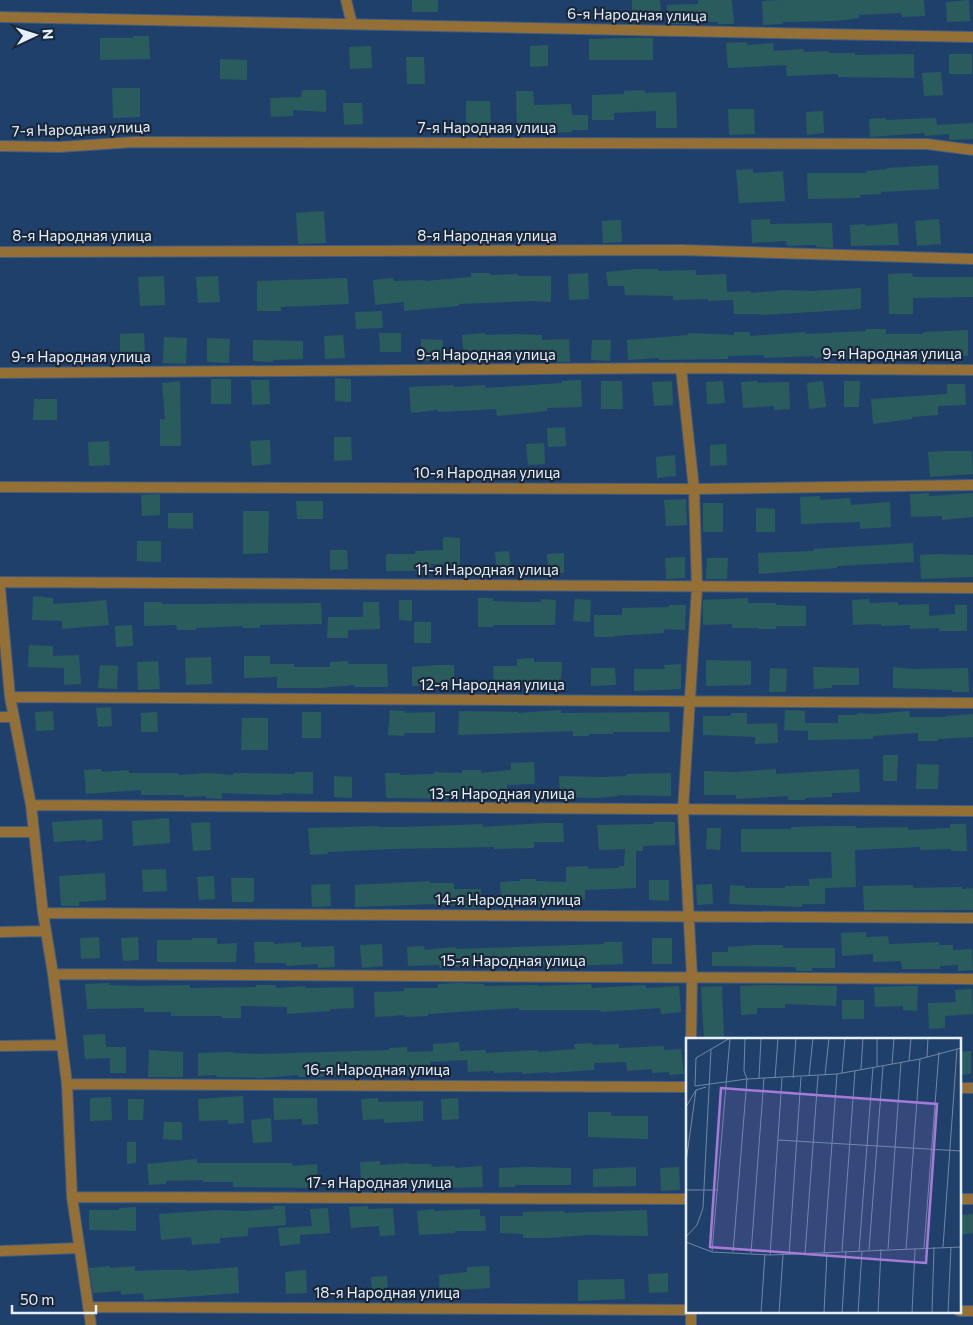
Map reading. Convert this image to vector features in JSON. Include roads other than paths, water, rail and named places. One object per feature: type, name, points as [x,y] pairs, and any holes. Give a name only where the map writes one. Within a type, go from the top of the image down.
[{"type":"street","points":[[346,0],[352,24]]},
{"type":"street","name":"6-я Народная улица","points":[[0,17],[973,37]]},
{"type":"street","name":"7-я Народная улица","points":[[0,146],[59,148],[134,142],[927,144],[973,150]]},
{"type":"street","name":"8-я Народная улица","points":[[0,252],[681,250],[973,259]]},
{"type":"street","points":[[682,368],[694,489],[697,586],[683,810],[692,977],[691,1038]]},
{"type":"street","name":"9-я Народная улица","points":[[0,373],[682,368],[973,370]]},
{"type":"street","name":"10-я Народная улица","points":[[0,488],[694,489],[973,485]]},
{"type":"street","name":"11-я Народная улица","points":[[0,582],[973,588]]},
{"type":"street","points":[[0,588],[10,697],[31,805],[43,913],[67,1084],[72,1197],[91,1325]]},
{"type":"street","name":"12-я Народная улица","points":[[10,697],[973,703]]},
{"type":"street","points":[[0,717],[14,717]]},
{"type":"street","name":"13-я Народная улица","points":[[31,805],[973,811]]},
{"type":"street","points":[[0,832],[34,832]]},
{"type":"street","name":"14-я Народная улица","points":[[43,913],[973,918]]},
{"type":"street","points":[[0,932],[46,931]]},
{"type":"street","name":"15-я Народная улица","points":[[53,974],[973,978]]},
{"type":"street","points":[[0,1046],[62,1045]]},
{"type":"street","name":"16-я Народная улица","points":[[67,1084],[686,1087]]},
{"type":"street","points":[[960,1088],[973,1088]]},
{"type":"street","name":"17-я Народная улица","points":[[72,1197],[686,1200]]},
{"type":"street","points":[[960,1199],[973,1199]]},
{"type":"street","points":[[0,1251],[79,1248]]},
{"type":"street","name":"18-я Народная улица","points":[[88,1307],[686,1310]]},
{"type":"street","points":[[960,1311],[973,1311]]},
{"type":"street","points":[[691,1312],[691,1325]]}]
